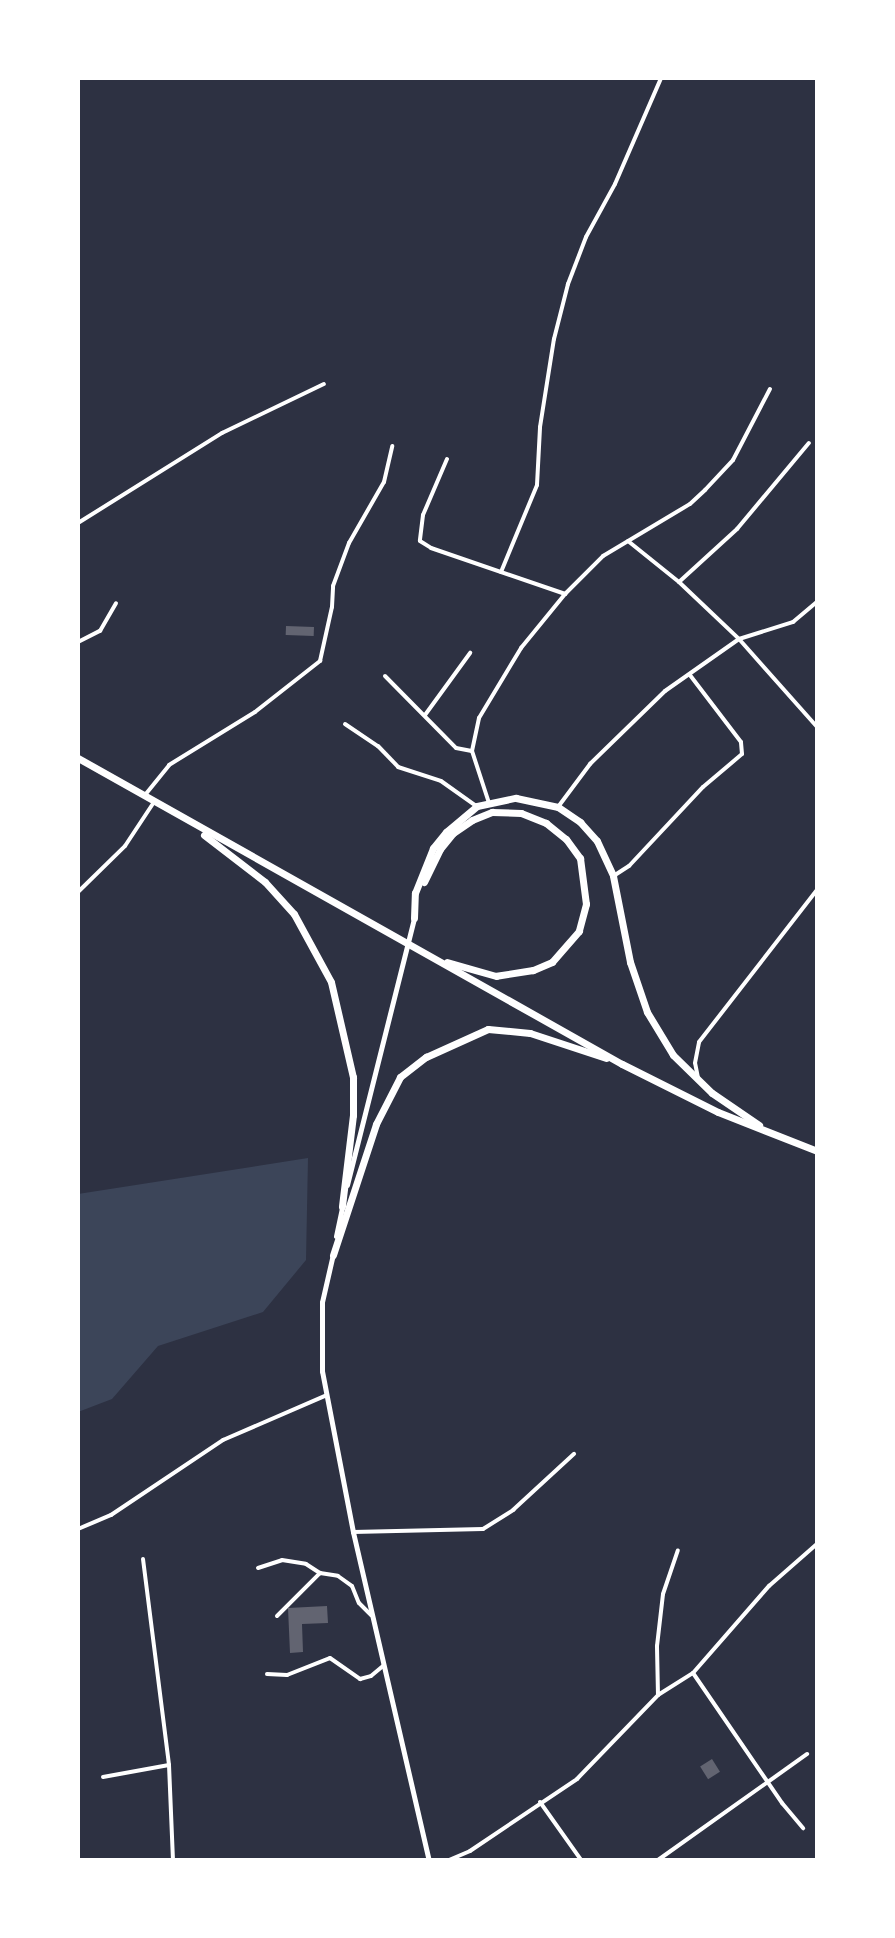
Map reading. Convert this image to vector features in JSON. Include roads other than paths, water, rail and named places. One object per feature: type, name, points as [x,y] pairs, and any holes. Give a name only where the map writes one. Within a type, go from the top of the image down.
[{"type":"highway","points":[[78,758],[622,1064],[718,1112],[817,1151]]},
{"type":"highway","points":[[414,918],[415,893],[433,848],[446,832],[477,806],[516,798],[558,807],[580,822],[597,841],[613,876],[630,962],[647,1012],[673,1055],[698,1081],[770,1133]]},
{"type":"highway","points":[[166,808],[265,882],[294,914],[331,982],[353,1077],[353,1115],[342,1206]]},
{"type":"highway","points":[[414,918],[419,893],[440,849],[472,820],[492,812],[521,813],[546,823],[566,839],[580,858],[586,904],[579,931],[552,962],[533,970],[496,976],[427,955]]},
{"type":"highway","points":[[333,1255],[376,1124],[400,1077],[426,1057],[471,1033],[488,1029],[530,1033],[622,1064]]},
{"type":"street","points":[[501,572],[537,485],[540,427],[554,339],[568,284],[586,237],[615,184],[661,78]]},
{"type":"street","points":[[78,523],[222,433],[324,384]]},
{"type":"street","points":[[489,803],[472,751],[479,718],[521,648],[565,594],[603,556],[690,504],[705,490],[733,460],[770,389]]},
{"type":"street","points":[[679,582],[737,529],[809,443]]},
{"type":"street","points":[[144,797],[169,765],[255,712],[320,661],[332,607],[333,586],[349,543],[384,482],[392,446]]},
{"type":"street","points":[[447,459],[423,515],[420,541],[431,548],[565,594]]},
{"type":"street","points":[[627,541],[679,582],[739,639],[816,724]]},
{"type":"street","points":[[558,807],[590,764],[636,716],[739,639],[793,622],[817,602]]},
{"type":"street","points":[[78,642],[100,631],[116,603]]},
{"type":"street","points":[[425,715],[470,653]]},
{"type":"street","points":[[613,876],[629,866],[703,787],[742,754],[741,742],[690,675]]},
{"type":"street","points":[[385,676],[456,748],[472,751]]},
{"type":"street","points":[[345,724],[378,746],[398,767],[441,781],[477,806]]},
{"type":"street","points":[[78,892],[125,846],[154,802]]},
{"type":"street","points":[[698,1081],[695,1063],[699,1042],[817,890]]},
{"type":"street","points":[[414,918],[342,1206],[322,1302],[320,1331],[322,1371],[353,1532],[428,1859]]},
{"type":"street","points":[[78,1529],[111,1515],[223,1440],[327,1395]]},
{"type":"street","points":[[353,1532],[483,1529],[513,1510],[574,1454]]},
{"type":"street","points":[[449,1860],[470,1851],[577,1779],[658,1695],[693,1673],[769,1586],[817,1544]]},
{"type":"street","points":[[658,1695],[657,1646],[663,1594],[678,1550]]},
{"type":"street","points":[[143,1559],[169,1765],[173,1860]]},
{"type":"street","points":[[258,1568],[282,1560],[306,1564],[320,1573],[338,1576],[352,1586],[359,1603],[371,1615]]},
{"type":"street","points":[[277,1616],[320,1573]]},
{"type":"street","points":[[267,1674],[287,1675],[330,1658],[360,1679],[371,1676],[383,1666]]},
{"type":"street","points":[[693,1673],[803,1828]]},
{"type":"street","points":[[658,1860],[807,1754]]},
{"type":"street","points":[[103,1777],[169,1765]]},
{"type":"street","points":[[540,1802],[581,1860]]}]
